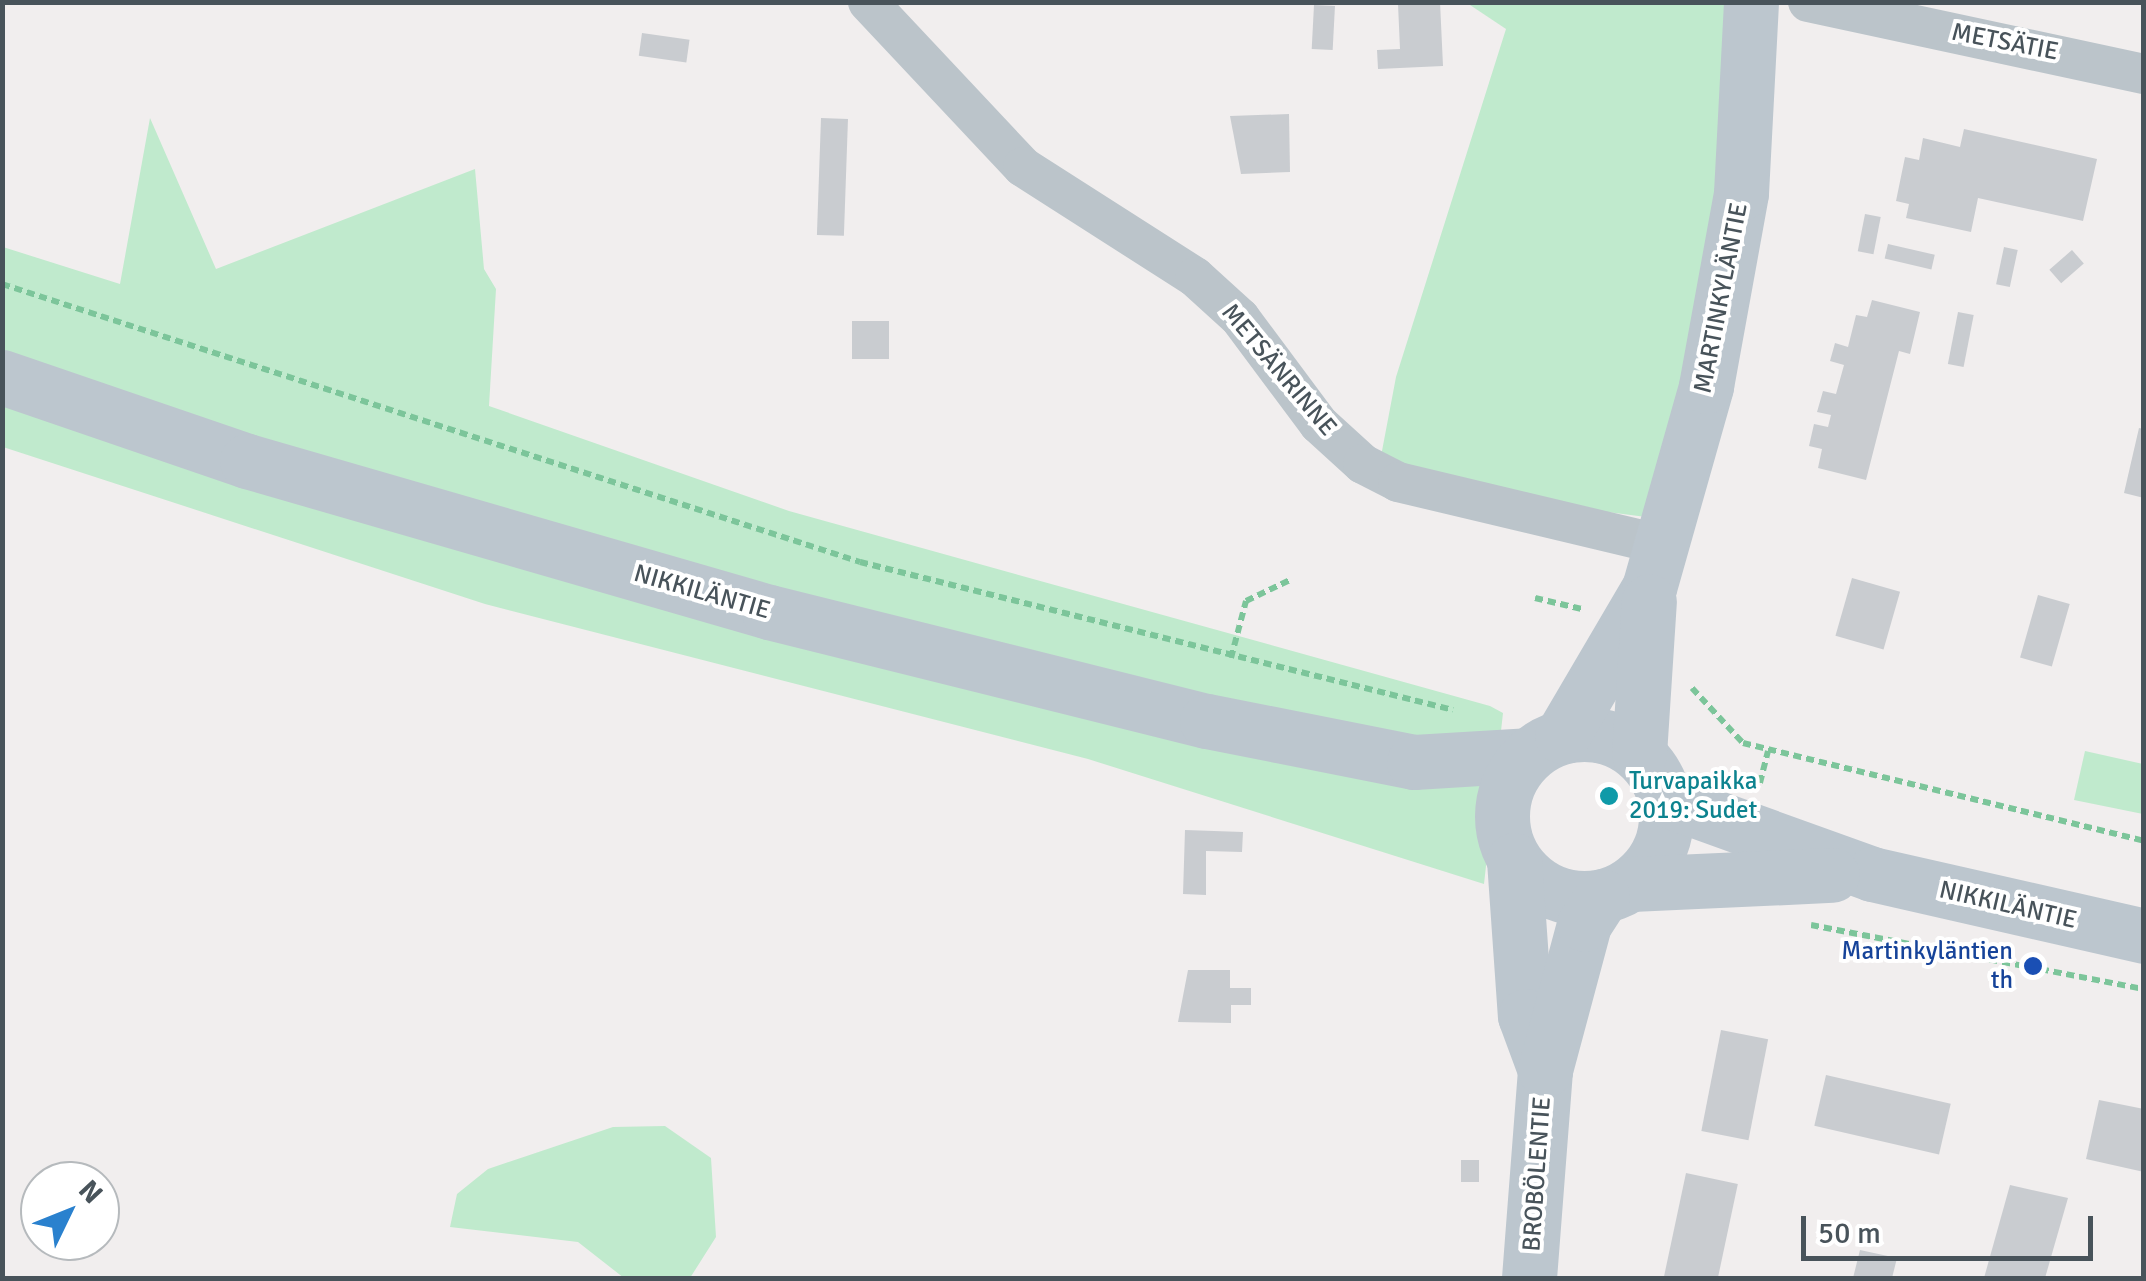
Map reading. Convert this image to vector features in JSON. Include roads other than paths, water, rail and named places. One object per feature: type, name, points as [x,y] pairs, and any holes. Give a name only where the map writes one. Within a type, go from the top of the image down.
[{"type":"street","name":"METSÄNRINNE","points":[[868,2],[1022,167],[1196,277],[1240,318],[1319,424],[1363,464],[1398,482],[1655,566]]},
{"type":"street","name":"MARTINKYLÄNTIE","points":[[1652,776],[1655,566],[1706,386],[1741,193],[1751,2]]},
{"type":"street","name":"METSÄTIE","points":[[1808,2],[2144,74]]},
{"type":"street","name":"NIKKILÄNTIE","points":[[2,377],[247,460],[768,612],[1207,722],[1414,762],[1545,746]]},
{"type":"street","name":"MARTINKYLÄNTIE","points":[[1545,746],[1655,566]]},
{"type":"street","points":[[1589,733],[1652,776],[1660,846],[1616,890],[1553,892],[1508,843],[1503,800],[1545,746],[1589,733]]},
{"type":"street","name":"NIKKILÄNTIE","points":[[1414,762],[1508,843]]},
{"type":"street","name":"NIKKILÄNTIE","points":[[1652,776],[1872,874],[2144,936]]},
{"type":"street","name":"BROBÖLENTIE","points":[[1508,843],[1525,1016],[1545,1070]]},
{"type":"street","name":"NIKKILÄNTIE","points":[[1616,890],[1872,874]]},
{"type":"street","name":"BROBÖLENTIE","points":[[1529,1278],[1545,1070],[1584,924],[1616,890]]},
{"type":"place","name":"Turvapaikka 2019: Sudet","points":[[1609,796]]},
{"type":"place","name":"Martinkyläntien th","points":[[2033,966]]}]
